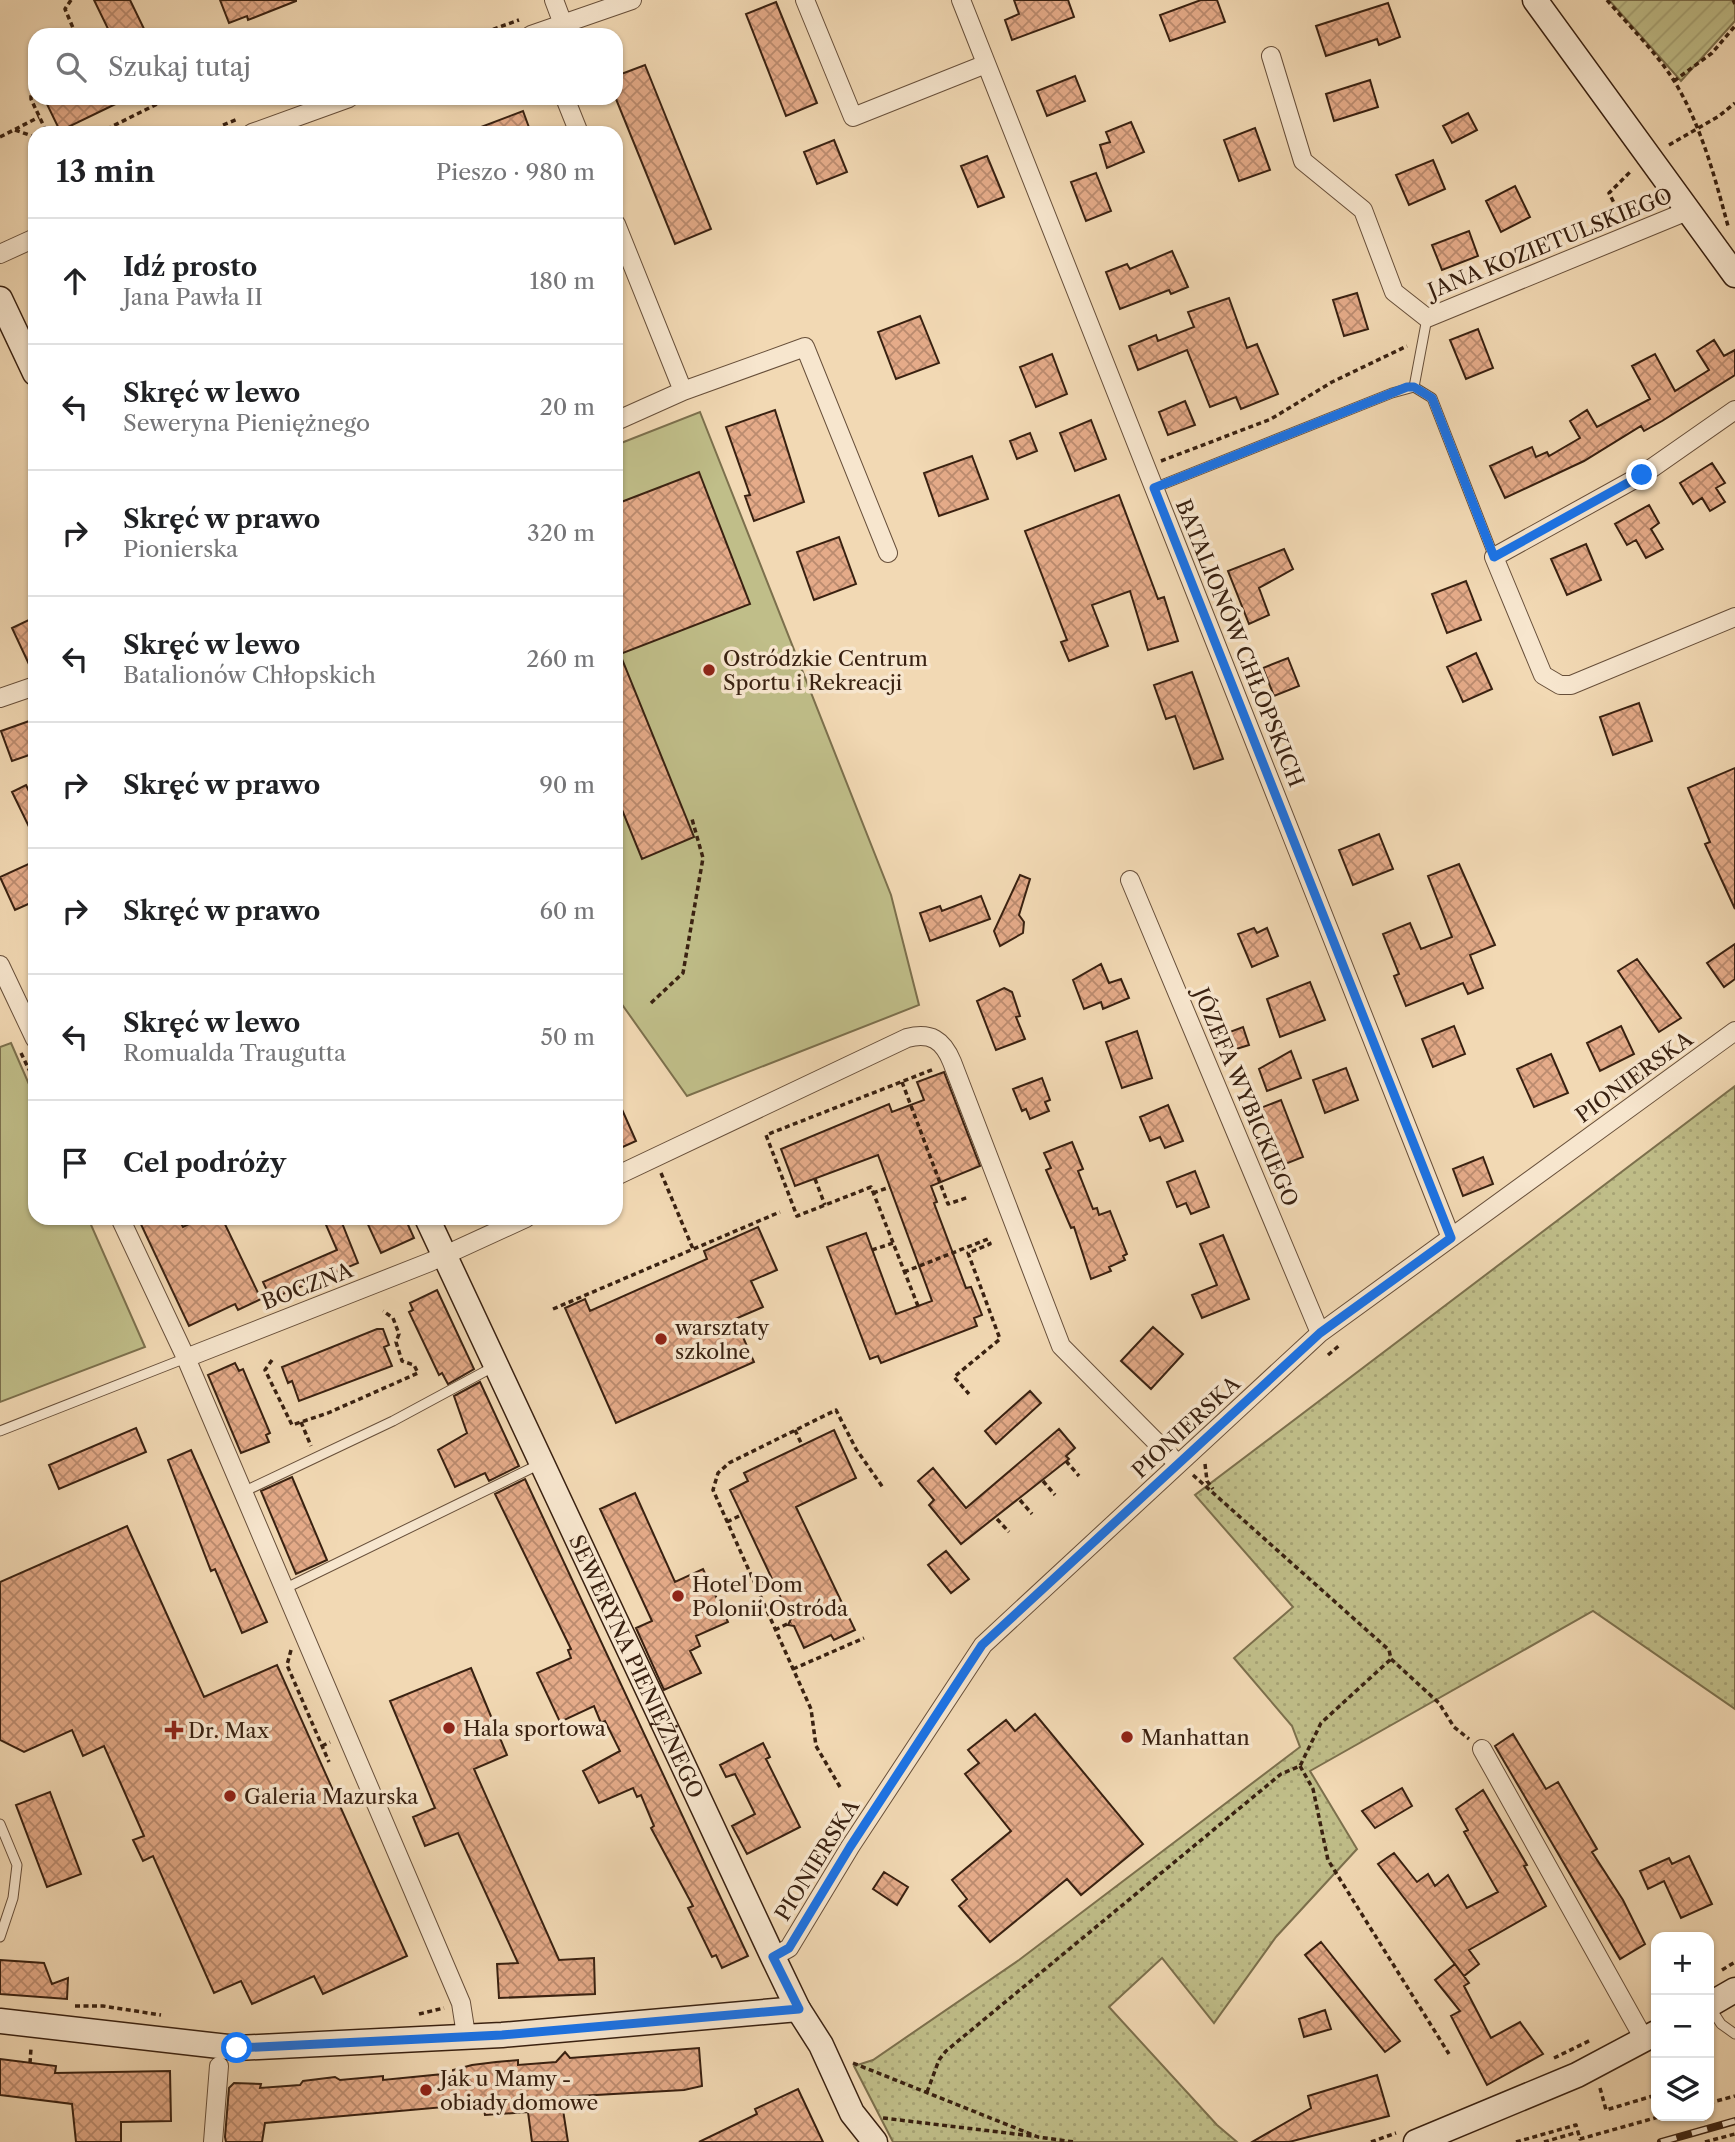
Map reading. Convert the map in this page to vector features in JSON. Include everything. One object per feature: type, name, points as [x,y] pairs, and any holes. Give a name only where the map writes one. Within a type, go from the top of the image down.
[{"type":"street","points":[[554,0],[563,23]]},
{"type":"street","points":[[551,28],[632,0]]},
{"type":"street","points":[[805,0],[853,117],[986,64]]},
{"type":"street","name":"BATALIONÓW CHŁOPSKICH","points":[[961,0],[1451,1238]]},
{"type":"street","points":[[1535,0],[1735,275]]},
{"type":"street","points":[[1271,56],[1303,161],[1363,210],[1394,292],[1427,318]]},
{"type":"street","points":[[275,126],[330,105]]},
{"type":"street","points":[[568,105],[576,126]]},
{"type":"street","name":"JANA KOZIETULSKIEGO","points":[[1427,318],[1690,211]]},
{"type":"street","points":[[0,254],[28,241]]},
{"type":"street","points":[[623,241],[683,391]]},
{"type":"street","points":[[0,299],[28,358]]},
{"type":"street","points":[[623,418],[683,391],[805,347],[888,553]]},
{"type":"street","points":[[1735,410],[1642,475],[1494,557],[1543,675],[1560,685],[1571,685],[1735,617]]},
{"type":"street","points":[[0,698],[28,688]]},
{"type":"street","name":"JÓZEFA WYBICKIEGO","points":[[1130,880],[1320,1333]]},
{"type":"street","points":[[0,965],[28,1024]]},
{"type":"street","name":"PIONIERSKA","points":[[773,1957],[789,1948],[850,1847],[982,1645],[1320,1333],[1735,1031]]},
{"type":"street","points":[[623,1173],[907,1038],[920,1035],[936,1039],[943,1044],[952,1062],[1061,1346],[1178,1464]]},
{"type":"street","points":[[123,1225],[186,1358],[461,2003],[466,2035]]},
{"type":"street","name":"SEWERYNA PIENIĘŻNEGO","points":[[430,1225],[773,1957],[799,2009],[863,2115],[874,2142]]},
{"type":"street","name":"BOCZNA","points":[[186,1358],[445,1256],[511,1225]]},
{"type":"street","points":[[1416,2142],[1577,2075],[1650,2036],[1482,1749]]},
{"type":"street","points":[[1714,2002],[1735,1990]]},
{"type":"street","points":[[0,2021],[219,2048],[287,2047],[516,2034],[799,2009]]},
{"type":"street","points":[[213,2142],[219,2066]]},
{"type":"street","name":"SEWERYNA PIENIĘŻNEGO","points":[[857,2142],[863,2115]]},
{"type":"lane","points":[[1414,387],[1427,318]]},
{"type":"lane","points":[[1154,488],[1392,393],[1414,387],[1432,398],[1494,557]]},
{"type":"lane","points":[[0,1431],[186,1358]]},
{"type":"lane","points":[[243,1492],[393,1421],[496,1366]]},
{"type":"lane","points":[[284,1589],[541,1464]]},
{"type":"lane","points":[[0,1824],[17,1865],[13,1898],[0,1937]]},
{"type":"lane","points":[[1714,2013],[1721,2024],[1735,2034]]},
{"type":"path","points":[[71,0],[65,9],[73,28]]},
{"type":"path","points":[[1607,0],[1674,81],[1697,128],[1730,235]]},
{"type":"path","points":[[1674,81],[1712,53],[1735,26]]},
{"type":"path","points":[[1651,156],[1735,103]]},
{"type":"path","points":[[35,105],[44,126]]},
{"type":"path","points":[[113,126],[155,105]]},
{"type":"path","points":[[0,137],[39,117]]},
{"type":"path","points":[[15,130],[28,135]]},
{"type":"path","points":[[652,1003],[683,973],[702,858],[692,819]]},
{"type":"path","points":[[918,1306],[871,1188],[797,1216],[766,1135],[952,1062]]},
{"type":"path","points":[[902,1082],[948,1204],[969,1197]]},
{"type":"path","points":[[655,1157],[693,1249]]},
{"type":"path","points":[[815,1179],[825,1205]]},
{"type":"path","points":[[873,1193],[890,1188]]},
{"type":"path","points":[[553,1308],[780,1212]]},
{"type":"path","points":[[904,1272],[988,1239],[990,1244],[968,1253],[1000,1339],[954,1377],[969,1394]]},
{"type":"path","points":[[872,1250],[893,1243]]},
{"type":"path","points":[[272,1360],[265,1370],[292,1425],[328,1413],[418,1373],[414,1365],[402,1361],[396,1342],[399,1335],[393,1318],[383,1311]]},
{"type":"path","points":[[840,1787],[816,1746],[811,1709],[713,1490],[718,1473],[729,1463],[836,1410],[856,1449],[884,1489]]},
{"type":"path","points":[[301,1422],[315,1457]]},
{"type":"path","points":[[795,1430],[802,1445]]},
{"type":"path","points":[[1066,1461],[1079,1476]]},
{"type":"path","points":[[1178,1464],[1214,1491],[1389,1650],[1391,1659],[1439,1703],[1454,1727],[1482,1749]]},
{"type":"path","points":[[1043,1481],[1055,1495]]},
{"type":"path","points":[[1020,1500],[1032,1514]]},
{"type":"path","points":[[726,1523],[741,1515]]},
{"type":"path","points":[[997,1519],[1009,1532]]},
{"type":"path","points":[[754,1584],[771,1578]]},
{"type":"path","points":[[775,1630],[791,1622]]},
{"type":"path","points":[[793,1669],[864,1637]]},
{"type":"path","points":[[928,2092],[939,2060],[946,2051],[1281,1774],[1300,1766],[1321,1723],[1391,1659]]},
{"type":"path","points":[[1300,1766],[1313,1789],[1328,1860],[1449,2054]]},
{"type":"path","points":[[417,2015],[441,2011],[449,2004]]},
{"type":"path","points":[[69,2006],[92,2005],[148,2011],[170,2018]]},
{"type":"path","points":[[30,2063],[32,2045]]},
{"type":"path","points":[[850,2062],[1038,2137]]},
{"type":"path","points":[[1598,2081],[1606,2110],[1651,2096]]},
{"type":"path","points":[[1714,2102],[1735,2096]]},
{"type":"path","points":[[863,2115],[1074,2142]]},
{"type":"path","points":[[1516,2142],[1576,2125],[1580,2139],[1651,2119]]},
{"type":"path","points":[[1544,2142],[1578,2132]]},
{"type":"path","points":[[1705,2142],[1735,2134]]},
{"type":"shaded area","points":[[1609,0],[1735,0],[1735,21],[1681,81]]},
{"type":"shaded area","name":"Ostródzkie Centrum Sportu i Rekreacji","points":[[700,412],[891,895],[919,1005],[687,1096],[623,1006],[623,442]]},
{"type":"shaded area","points":[[11,1043],[28,1082],[28,1225],[91,1225],[145,1347],[0,1402],[0,1047]]},
{"type":"shaded area","points":[[1735,1086],[1735,1709],[1593,1611],[1310,1771],[1357,1849],[1276,1937],[1214,2023],[1162,1958],[1109,2007],[1217,2125],[1237,2142],[893,2142],[854,2066],[873,2060],[1019,1960],[1300,1747],[1292,1726],[1234,1658],[1293,1607],[1195,1495]]},
{"type":"building","points":[[94,0],[130,0],[144,28],[108,28]]},
{"type":"building","points":[[220,0],[296,1],[248,20],[247,16],[229,23]]},
{"type":"building","points":[[1014,0],[1068,0],[1074,17],[1012,40],[1005,20],[1019,14]]},
{"type":"building","points":[[1201,0],[1217,0],[1225,22],[1170,41],[1160,15]]},
{"type":"building","points":[[776,2],[817,103],[786,116],[746,14]]},
{"type":"building","points":[[1388,3],[1400,37],[1379,45],[1377,39],[1326,56],[1316,26]]},
{"type":"building","points":[[645,65],[711,229],[675,244],[618,105],[623,105],[623,73]]},
{"type":"building","points":[[1075,76],[1085,101],[1047,116],[1037,91]]},
{"type":"building","points":[[1370,80],[1378,107],[1334,121],[1326,94]]},
{"type":"building","points":[[47,105],[114,105],[70,126],[58,126]]},
{"type":"building","points":[[523,111],[528,126],[484,126]]},
{"type":"building","points":[[1468,113],[1477,130],[1452,143],[1443,126]]},
{"type":"building","points":[[1131,122],[1144,152],[1107,168],[1100,145],[1110,142],[1106,132]]},
{"type":"building","points":[[1255,128],[1270,170],[1239,181],[1224,140]]},
{"type":"building","points":[[834,140],[847,172],[817,184],[804,152]]},
{"type":"building","points":[[987,156],[1004,197],[978,207],[961,166]]},
{"type":"building","points":[[1433,160],[1445,189],[1409,205],[1396,175]]},
{"type":"building","points":[[1096,173],[1111,211],[1086,221],[1071,182]]},
{"type":"building","points":[[1515,186],[1530,217],[1501,232],[1486,201]]},
{"type":"building","points":[[1469,231],[1478,256],[1442,270],[1432,245]]},
{"type":"building","points":[[1172,251],[1188,287],[1171,294],[1169,290],[1120,309],[1106,272],[1127,264],[1130,269]]},
{"type":"building","points":[[1357,293],[1368,329],[1344,336],[1333,300]]},
{"type":"building","points":[[1229,298],[1247,348],[1257,344],[1278,394],[1241,409],[1236,397],[1210,407],[1187,350],[1138,370],[1129,346],[1156,335],[1158,341],[1194,327],[1188,312]]},
{"type":"building","points":[[920,316],[939,363],[896,379],[878,332]]},
{"type":"building","points":[[1478,329],[1493,368],[1466,379],[1450,340]]},
{"type":"building","points":[[1714,340],[1724,356],[1735,350],[1735,375],[1644,431],[1641,426],[1584,461],[1505,498],[1490,466],[1532,447],[1536,457],[1547,452],[1549,456],[1580,438],[1570,421],[1587,410],[1597,427],[1650,399],[1632,366],[1655,354],[1675,391],[1709,370],[1697,351]]},
{"type":"building","points":[[1052,354],[1067,394],[1036,407],[1020,367]]},
{"type":"building","points":[[1185,401],[1195,425],[1168,435],[1159,412]]},
{"type":"building","points":[[775,410],[804,502],[754,521],[745,496],[750,495],[726,427]]},
{"type":"building","points":[[1091,420],[1106,459],[1075,471],[1060,433]]},
{"type":"building","points":[[1030,433],[1037,451],[1017,459],[1010,441]]},
{"type":"building","points":[[972,456],[988,499],[939,516],[924,473]]},
{"type":"building","points":[[1712,463],[1725,483],[1716,488],[1725,502],[1710,511],[1702,498],[1693,504],[1680,483]]},
{"type":"building","points":[[699,472],[750,604],[623,653],[623,501]]},
{"type":"building","points":[[1119,495],[1158,599],[1164,597],[1178,641],[1148,650],[1130,591],[1092,605],[1108,646],[1069,661],[1061,642],[1067,640],[1025,531]]},
{"type":"building","points":[[1649,505],[1659,523],[1651,529],[1663,549],[1646,558],[1636,540],[1627,545],[1615,524]]},
{"type":"building","points":[[839,537],[856,584],[814,600],[797,552]]},
{"type":"building","points":[[1586,544],[1601,580],[1567,595],[1551,559]]},
{"type":"building","points":[[1284,549],[1293,569],[1259,588],[1269,615],[1249,624],[1228,571]]},
{"type":"building","points":[[1466,581],[1481,620],[1447,633],[1432,594]]},
{"type":"building","points":[[28,620],[28,662],[12,628]]},
{"type":"building","points":[[1476,653],[1492,689],[1463,702],[1447,667]]},
{"type":"building","points":[[1288,658],[1299,686],[1274,696],[1263,668]]},
{"type":"building","points":[[623,661],[694,837],[642,859],[623,812]]},
{"type":"building","points":[[1192,672],[1223,759],[1194,769],[1175,716],[1166,719],[1154,685]]},
{"type":"building","points":[[1639,703],[1652,741],[1613,755],[1600,717]]},
{"type":"building","points":[[28,721],[28,755],[12,761],[1,731]]},
{"type":"building","points":[[1735,768],[1735,909],[1705,844],[1710,842],[1688,788]]},
{"type":"building","points":[[26,785],[28,825],[12,792]]},
{"type":"building","points":[[1379,834],[1393,869],[1353,885],[1339,850]]},
{"type":"building","points":[[28,864],[28,904],[15,910],[0,877]]},
{"type":"building","points":[[1459,864],[1495,945],[1470,955],[1483,988],[1468,994],[1463,983],[1406,1006],[1394,976],[1399,974],[1383,934],[1410,923],[1421,949],[1452,937],[1428,876]]},
{"type":"building","points":[[1020,875],[1030,879],[1019,915],[1024,922],[1023,933],[1000,946],[994,931]]},
{"type":"building","points":[[981,896],[990,919],[930,941],[920,913],[940,906],[942,911]]},
{"type":"building","points":[[1254,928],[1257,933],[1267,928],[1278,956],[1252,967],[1238,934]]},
{"type":"building","points":[[1735,944],[1735,979],[1724,987],[1707,963]]},
{"type":"building","points":[[1637,959],[1681,1018],[1659,1032],[1618,971]]},
{"type":"building","points":[[1101,964],[1109,983],[1121,979],[1129,998],[1103,1009],[1101,1002],[1084,1009],[1073,980]]},
{"type":"building","points":[[1310,982],[1325,1020],[1280,1037],[1267,999]]},
{"type":"building","points":[[1004,988],[1012,992],[1020,1016],[1016,1017],[1025,1039],[996,1050],[977,1001]]},
{"type":"building","points":[[1454,1026],[1465,1054],[1433,1067],[1422,1039]]},
{"type":"building","points":[[1621,1026],[1634,1054],[1600,1071],[1587,1043]]},
{"type":"building","points":[[1243,1027],[1249,1045],[1233,1050],[1227,1033]]},
{"type":"building","points":[[1137,1031],[1152,1078],[1122,1088],[1106,1042]]},
{"type":"building","points":[[1291,1051],[1301,1078],[1267,1091],[1259,1069]]},
{"type":"building","points":[[1551,1054],[1568,1093],[1534,1107],[1517,1069]]},
{"type":"building","points":[[1346,1068],[1358,1100],[1325,1113],[1313,1080]]},
{"type":"building","points":[[944,1072],[980,1166],[931,1186],[937,1202],[934,1203],[966,1288],[971,1287],[982,1315],[974,1318],[977,1326],[881,1363],[878,1356],[870,1359],[827,1247],[866,1233],[896,1314],[932,1301],[878,1155],[795,1186],[781,1149],[889,1104],[892,1112],[924,1100],[917,1082]]},
{"type":"building","points":[[1042,1078],[1050,1100],[1045,1102],[1049,1111],[1030,1119],[1026,1109],[1022,1111],[1013,1089]]},
{"type":"building","points":[[1281,1100],[1303,1157],[1280,1166],[1258,1109]]},
{"type":"building","points":[[1168,1105],[1183,1141],[1165,1148],[1160,1137],[1150,1141],[1140,1117]]},
{"type":"building","points":[[623,1112],[636,1141],[623,1147]]},
{"type":"building","points":[[1072,1142],[1083,1169],[1078,1171],[1093,1209],[1097,1208],[1099,1215],[1110,1211],[1127,1254],[1123,1256],[1125,1260],[1109,1267],[1111,1271],[1091,1279],[1074,1227],[1071,1228],[1046,1170],[1051,1168],[1044,1153]]},
{"type":"building","points":[[1483,1157],[1493,1184],[1463,1196],[1453,1169]]},
{"type":"building","points":[[1195,1171],[1209,1207],[1191,1214],[1186,1203],[1177,1207],[1167,1182]]},
{"type":"building","points":[[141,1225],[225,1225],[261,1299],[238,1310],[235,1304],[189,1326]]},
{"type":"building","points":[[326,1225],[343,1225],[358,1263],[271,1299],[263,1282],[337,1250]]},
{"type":"building","points":[[368,1225],[408,1225],[414,1238],[381,1253]]},
{"type":"building","name":"warsztaty szkolne","points":[[758,1227],[777,1270],[751,1281],[763,1307],[735,1319],[754,1362],[616,1423],[565,1308],[585,1299],[590,1311],[707,1259],[704,1251]]},
{"type":"building","points":[[1223,1235],[1249,1299],[1202,1318],[1192,1295],[1217,1285],[1200,1244]]},
{"type":"building","points":[[437,1290],[474,1369],[448,1384],[442,1373],[439,1375],[409,1312],[413,1310],[410,1303]]},
{"type":"building","points":[[1153,1327],[1183,1354],[1151,1389],[1121,1361]]},
{"type":"building","points":[[377,1329],[383,1329],[389,1345],[384,1347],[392,1366],[299,1401],[292,1381],[288,1383],[282,1367]]},
{"type":"building","points":[[235,1363],[239,1371],[243,1369],[270,1433],[266,1435],[269,1442],[241,1453],[208,1375]]},
{"type":"building","points":[[480,1382],[519,1466],[489,1481],[485,1473],[455,1487],[438,1450],[467,1433],[454,1396]]},
{"type":"building","points":[[1030,1391],[1041,1403],[996,1444],[985,1431]]},
{"type":"building","points":[[136,1428],[146,1452],[59,1489],[49,1465]]},
{"type":"building","points":[[1059,1429],[1075,1448],[1066,1456],[1069,1459],[961,1544],[929,1505],[934,1500],[918,1481],[933,1468],[966,1508]]},
{"type":"building","points":[[834,1430],[856,1478],[796,1507],[855,1630],[834,1640],[831,1635],[804,1648],[794,1626],[788,1625],[791,1619],[730,1490],[748,1481],[744,1473]]},
{"type":"building","points":[[191,1450],[267,1622],[242,1633],[215,1569],[211,1571],[168,1460]]},
{"type":"building","points":[[292,1477],[327,1560],[296,1574],[261,1491]]},
{"type":"building","points":[[525,1479],[748,1956],[722,1968],[716,1955],[712,1957],[688,1908],[693,1906],[651,1828],[654,1826],[641,1795],[637,1797],[633,1788],[599,1803],[583,1771],[620,1751],[605,1721],[601,1723],[594,1706],[560,1722],[537,1673],[571,1658],[568,1650],[571,1649],[495,1494]]},
{"type":"building","name":"Hotel Dom Polonii Ostróda","points":[[635,1493],[675,1582],[703,1569],[728,1622],[696,1636],[700,1646],[690,1651],[701,1673],[664,1690],[636,1628],[652,1621],[600,1509]]},
{"type":"building","name":"Galeria Mazurska","points":[[127,1526],[204,1697],[277,1665],[407,1956],[323,1994],[314,1976],[252,2004],[241,1981],[214,1993],[153,1856],[143,1861],[133,1840],[144,1836],[104,1746],[83,1756],[72,1730],[24,1752],[0,1740],[0,1582]]},
{"type":"building","points":[[946,1551],[969,1579],[951,1593],[928,1565]]},
{"type":"building","points":[[471,1668],[507,1755],[474,1769],[559,1960],[594,1958],[595,1994],[499,1998],[497,1964],[518,1963],[458,1833],[425,1846],[413,1817],[435,1808],[390,1701]]},
{"type":"building","points":[[1035,1714],[1143,1844],[1081,1895],[1067,1879],[990,1942],[959,1906],[967,1899],[952,1880],[1011,1831],[965,1774],[979,1763],[968,1750],[1006,1720],[1015,1731]]},
{"type":"building","points":[[1513,1734],[1546,1789],[1558,1782],[1597,1849],[1592,1852],[1623,1900],[1645,1944],[1620,1959],[1495,1746]]},
{"type":"building","points":[[763,1743],[770,1757],[766,1759],[800,1827],[747,1854],[732,1826],[755,1814],[735,1774],[726,1777],[720,1765]]},
{"type":"building","points":[[1402,1788],[1412,1806],[1375,1828],[1362,1811]]},
{"type":"building","points":[[1483,1790],[1527,1865],[1524,1866],[1546,1906],[1469,1950],[1479,1964],[1464,1976],[1378,1864],[1394,1853],[1417,1882],[1428,1874],[1435,1886],[1448,1875],[1467,1908],[1498,1892],[1464,1832],[1468,1830],[1456,1809]]},
{"type":"building","points":[[50,1792],[81,1874],[47,1887],[16,1805]]},
{"type":"building","points":[[1689,1856],[1712,1904],[1681,1918],[1664,1881],[1648,1889],[1640,1871],[1669,1858],[1672,1864]]},
{"type":"building","points":[[884,1872],[908,1887],[897,1905],[873,1889]]},
{"type":"building","points":[[1321,1942],[1400,2041],[1385,2052],[1305,1955]]},
{"type":"building","points":[[0,1960],[44,1963],[52,1984],[68,1978],[67,1999],[0,1994]]},
{"type":"building","points":[[1455,1964],[1469,1983],[1464,1986],[1491,2038],[1520,2022],[1543,2054],[1487,2085],[1451,2016],[1460,2011],[1435,1980]]},
{"type":"building","points":[[1325,2010],[1331,2029],[1304,2037],[1299,2019]]},
{"type":"building","points":[[699,2048],[702,2086],[684,2090],[561,2097],[568,2142],[532,2142],[528,2112],[485,2115],[484,2109],[455,2110],[455,2106],[265,2123],[262,2142],[226,2142],[225,2137],[229,2088],[234,2083],[261,2084],[260,2088],[300,2085],[303,2081],[335,2077],[340,2080],[383,2076],[383,2080],[453,2073],[453,2070],[472,2065],[496,2062],[518,2060],[518,2065],[556,2062],[565,2052],[570,2058]]},
{"type":"building","points":[[0,2059],[56,2066],[55,2073],[170,2071],[171,2121],[121,2122],[121,2142],[76,2142],[72,2104],[0,2095]]},
{"type":"building","points":[[1377,2075],[1389,2116],[1289,2142],[1252,2142],[1311,2108],[1308,2096]]},
{"type":"building","points":[[798,2089],[823,2142],[699,2142],[757,2114],[755,2109]]},
{"type":"railway","points":[[1661,2142],[1735,2121]]},
{"type":"place","name":"Ostródzkie Centrum Sportu i Rekreacji","points":[[709,670]]},
{"type":"place","name":"warsztaty szkolne","points":[[661,1339]]},
{"type":"place","name":"Hotel Dom Polonii Ostróda","points":[[678,1596]]},
{"type":"place","name":"Hala sportowa","points":[[449,1728]]},
{"type":"place","name":"Dr. Max","points":[[174,1730]]},
{"type":"place","name":"Manhattan","points":[[1127,1737]]},
{"type":"place","name":"Galeria Mazurska","points":[[230,1796]]},
{"type":"place","name":"Jak u Mamy - obiady domowe","points":[[426,2090]]},
{"type":"route","points":[[237,2048],[287,2047],[430,2036],[502,2035],[799,2009],[773,1957],[789,1948],[850,1847],[982,1645],[1320,1333],[1451,1238],[1154,488],[1407,387],[1424,391],[1432,398],[1494,557],[1642,475]]}]
